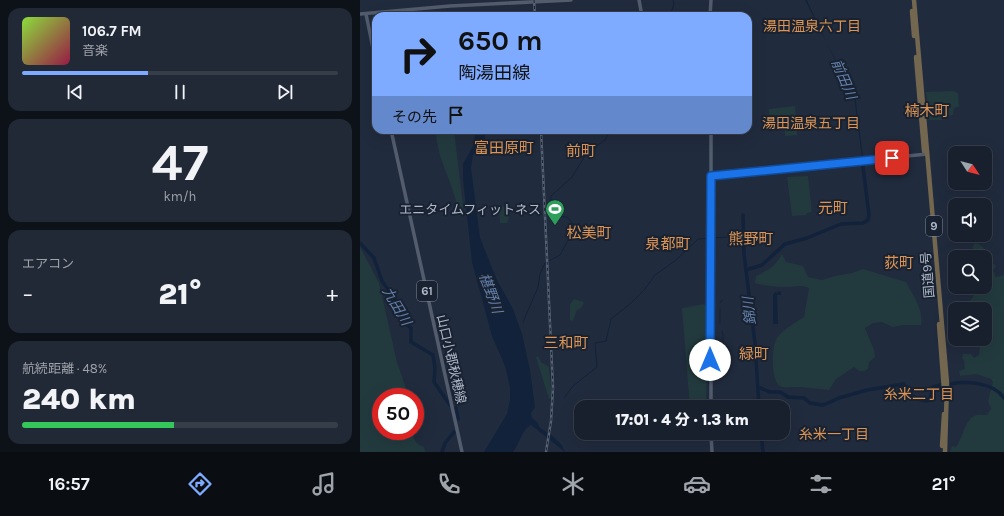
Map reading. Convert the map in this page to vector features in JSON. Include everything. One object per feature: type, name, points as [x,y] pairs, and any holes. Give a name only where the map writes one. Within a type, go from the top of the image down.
[{"type":"highway","name":"国道9号","points":[[912,0],[947,383],[945,452]]},
{"type":"highway","name":"国道9号","points":[[926,154],[944,384],[942,452]]},
{"type":"main road","points":[[387,12],[450,6],[571,0]]},
{"type":"main road","points":[[639,0],[641,12]]},
{"type":"main road","points":[[710,12],[711,0]]},
{"type":"main road","points":[[360,14],[372,13]]},
{"type":"main road","points":[[366,14],[372,43]]},
{"type":"main road","name":"山口小郡秋穂線","points":[[392,134],[462,452]]},
{"type":"main road","points":[[710,134],[711,400]]},
{"type":"main road","points":[[711,176],[926,154]]},
{"type":"main road","points":[[711,440],[712,452]]},
{"type":"green space","points":[[953,91],[958,93],[959,107],[954,108],[953,115],[942,117],[942,120],[929,120],[926,92]]},
{"type":"green space","points":[[795,106],[797,135],[785,136],[785,130],[770,130],[769,109]]},
{"type":"green space","points":[[436,134],[454,134],[464,215],[459,216],[454,194],[442,162]]},
{"type":"green space","points":[[808,176],[812,212],[807,213],[806,215],[792,216],[787,177]]},
{"type":"green space","points":[[499,206],[509,207],[509,217],[507,223],[500,223]]},
{"type":"green space","points":[[975,243],[982,246],[984,250],[978,250],[972,248]]},
{"type":"green space","points":[[360,247],[379,283],[397,362],[406,388],[372,388],[372,440],[416,440],[424,447],[425,452],[360,452]]},
{"type":"green space","points":[[782,254],[786,262],[803,266],[808,277],[822,280],[863,269],[906,282],[915,297],[919,308],[922,319],[921,325],[903,325],[893,327],[882,322],[873,323],[865,328],[874,350],[875,357],[869,362],[868,369],[859,371],[854,367],[836,379],[829,390],[803,387],[782,387],[775,379],[774,373],[773,357],[775,343],[782,332],[804,317],[809,288],[800,286],[775,287],[755,283],[756,276],[771,268]]},
{"type":"green space","points":[[992,262],[996,266],[993,270],[996,277],[1004,275],[1004,452],[950,452],[952,446],[956,447],[958,444],[971,418],[977,415],[987,415],[991,409],[988,401],[993,382],[991,379],[976,374],[960,376],[959,371],[965,369],[962,358],[963,354],[971,354],[974,358],[979,355],[980,346],[992,346],[992,302],[969,302],[975,294],[992,294]]},
{"type":"green space","points":[[574,299],[584,302],[581,308],[577,310],[573,321],[570,320],[570,304]]},
{"type":"green space","points":[[704,304],[708,307],[706,400],[689,400],[682,308]]},
{"type":"green space","points":[[538,356],[541,362],[549,367],[552,397],[549,399],[536,357]]},
{"type":"water","points":[[805,0],[807,0],[827,43]]},
{"type":"water","points":[[840,69],[855,95],[862,158],[854,96]]},
{"type":"water","name":"椹野川","points":[[475,134],[485,134],[485,139],[481,146],[473,155],[471,168],[480,238],[497,280],[513,309],[522,334],[530,370],[535,407],[531,413],[532,418],[538,423],[539,427],[554,437],[562,445],[565,452],[531,425],[523,433],[513,452],[484,452],[507,414],[510,400],[510,387],[505,366],[492,336],[472,262],[463,179],[463,164],[473,146]]},
{"type":"water","points":[[778,291],[781,292],[781,295],[777,295],[778,324],[773,324],[773,295]]},
{"type":"waterway","points":[[671,12],[674,4],[673,0]]},
{"type":"waterway","points":[[523,322],[538,287],[540,274],[545,263],[560,255],[574,229],[573,224],[567,217],[556,216],[551,201],[551,196],[572,177],[586,154],[605,140],[609,134]]},
{"type":"waterway","name":"前田川","points":[[746,270],[762,265],[785,244],[807,238],[841,224],[863,223],[868,220],[869,215],[862,159]]},
{"type":"waterway","name":"錦川","points":[[743,215],[744,254],[755,343],[759,400]]},
{"type":"waterway","points":[[564,398],[573,386],[597,367],[595,343],[606,341],[611,319],[631,303],[645,289],[655,275],[676,260],[698,239],[742,236],[744,233]]},
{"type":"waterway","name":"九田川","points":[[360,243],[374,258],[382,281],[398,304],[406,324],[411,328],[411,342],[433,355],[435,368],[434,382],[450,405]]},
{"type":"waterway","points":[[720,308],[720,323]]},
{"type":"waterway","points":[[722,331],[723,340]]},
{"type":"waterway","points":[[722,344],[725,360]]},
{"type":"waterway","points":[[950,384],[972,383],[987,386],[999,393],[1004,398]]},
{"type":"waterway","points":[[758,387],[770,392],[780,392],[788,397],[804,398],[810,403],[822,405],[839,398],[867,390],[904,384]]},
{"type":"waterway","points":[[907,387],[910,395],[927,401],[930,399],[933,387],[940,385]]},
{"type":"waterway","name":"九田川","points":[[456,408],[458,419]]},
{"type":"waterway","name":"九田川","points":[[442,452],[445,443],[454,432]]},
{"type":"waterway","name":"錦川","points":[[762,440],[763,452]]},
{"type":"railway","points":[[534,0],[535,12]]},
{"type":"railway","points":[[541,134],[553,388],[551,421],[546,452]]},
{"type":"place","name":"エニタイムフィットネス","points":[[555,226]]},
{"type":"district","name":"湯田温泉六丁目","points":[[812,26]]},
{"type":"district","name":"楠木町","points":[[927,111]]},
{"type":"district","name":"湯田温泉五丁目","points":[[811,123]]},
{"type":"district","name":"富田原町","points":[[504,148]]},
{"type":"district","name":"前町","points":[[581,151]]},
{"type":"district","name":"元町","points":[[833,208]]},
{"type":"district","name":"松美町","points":[[589,233]]},
{"type":"district","name":"熊野町","points":[[751,239]]},
{"type":"district","name":"泉都町","points":[[668,244]]},
{"type":"district","name":"荻町","points":[[899,263]]},
{"type":"district","name":"三和町","points":[[566,343]]},
{"type":"district","name":"緑町","points":[[754,354]]},
{"type":"district","name":"糸米二丁目","points":[[919,394]]},
{"type":"district","name":"糸米一丁目","points":[[834,434]]},
{"type":"route","points":[[710,360],[711,176],[892,158]]}]
